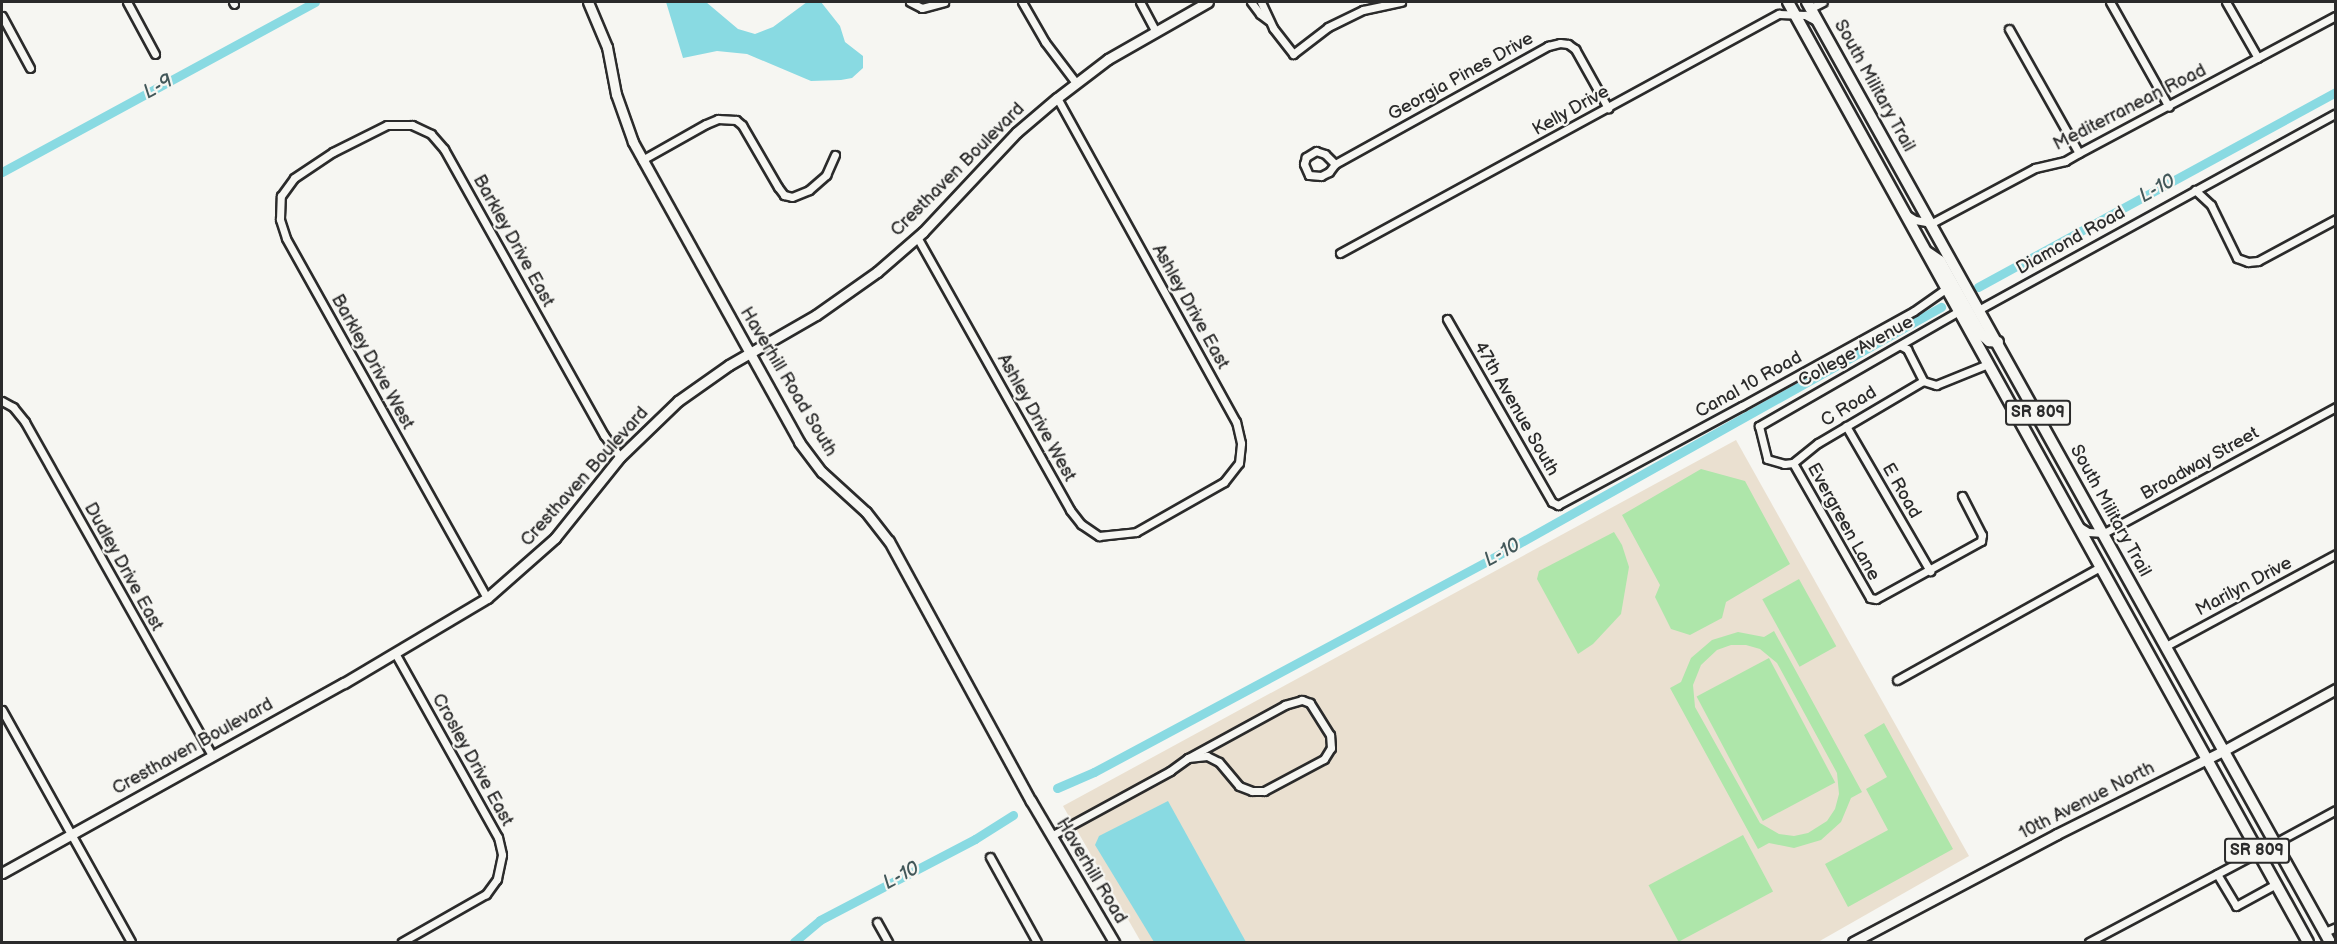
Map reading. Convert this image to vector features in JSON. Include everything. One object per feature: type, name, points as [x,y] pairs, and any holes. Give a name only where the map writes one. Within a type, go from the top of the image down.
[{"type":"main road","name":"South Military Trail","points":[[1788,2],[1902,213],[1959,311],[2307,942]]},
{"type":"main road","name":"South Military Trail","points":[[1809,5],[2328,938]]},
{"type":"main road","points":[[1925,252],[1940,261],[1982,334],[1989,341],[1998,342]]},
{"type":"street","points":[[127,2],[156,54]]},
{"type":"street","name":"Haverhill Road South","points":[[588,2],[607,47],[623,119],[642,160],[749,353],[807,455],[832,483],[866,512],[890,542],[1040,817]]},
{"type":"street","points":[[910,2],[922,8],[944,2]]},
{"type":"street","points":[[1022,2],[1045,42],[1076,83]]},
{"type":"street","points":[[1140,2],[1155,30]]},
{"type":"street","name":"Cresthaven Boulevard","points":[[2,873],[395,653],[487,598],[555,538],[620,457],[678,401],[749,353],[847,294],[917,237],[1017,132],[1057,98],[1155,30],[1208,2]]},
{"type":"street","points":[[1251,2],[1260,14],[1270,21]]},
{"type":"street","points":[[1261,2],[1270,21],[1293,54],[1328,27],[1362,10],[1401,2]]},
{"type":"street","points":[[1809,5],[1823,2]]},
{"type":"street","points":[[2110,2],[2169,107]]},
{"type":"street","points":[[2226,2],[2258,58]]},
{"type":"street","name":"Kelly Drive","points":[[1340,253],[1779,14],[1794,14]]},
{"type":"street","points":[[1794,14],[1805,15],[1820,23]]},
{"type":"street","points":[[2,16],[30,68]]},
{"type":"street","name":"Mediterranean Road","points":[[1932,223],[2036,168],[2065,161],[2336,16]]},
{"type":"street","points":[[2009,30],[2079,153]]},
{"type":"street","name":"Georgia Pines Drive","points":[[1335,164],[1324,154],[1316,152],[1306,157],[1305,172],[1315,177],[1329,172],[1335,164],[1548,46],[1560,43],[1568,44],[1575,49],[1608,108]]},
{"type":"street","name":"Ashley Drive East","points":[[1057,98],[1236,422],[1241,443],[1239,463],[1224,482],[1173,513]]},
{"type":"street","name":"Diamond Road","points":[[1980,309],[2336,113]]},
{"type":"street","points":[[642,160],[706,124],[718,119],[736,120],[742,125],[778,187],[784,195],[792,197],[809,190],[826,175],[835,155]]},
{"type":"street","name":"Barkley Drive East","points":[[333,152],[375,130],[393,124],[420,128],[436,139],[604,435],[620,457]]},
{"type":"street","name":"Barkley Drive West","points":[[333,152],[298,174],[286,188],[280,206],[282,231],[487,598]]},
{"type":"street","points":[[2195,190],[2211,205],[2237,258],[2248,261],[2258,261],[2336,219]]},
{"type":"street","points":[[1902,213],[1915,220],[1932,223]]},
{"type":"street","name":"Ashley Drive West","points":[[917,237],[1069,507],[1082,524],[1099,536],[1125,534],[1136,532],[1173,513]]},
{"type":"street","name":"Canal 10 Road","points":[[1564,504],[1914,311],[1946,289]]},
{"type":"street","name":"College Avenue","points":[[1768,419],[1901,346],[1959,311]]},
{"type":"street","name":"47th Avenue South","points":[[1447,319],[1552,502],[1564,504]]},
{"type":"street","points":[[1901,346],[1907,349],[1923,381],[1936,385],[1988,364]]},
{"type":"street","name":"C Road","points":[[1793,463],[1818,443],[1923,381]]},
{"type":"street","name":"Dudley Drive East","points":[[2,400],[13,408],[25,422],[212,755]]},
{"type":"street","name":"Broadway Street","points":[[2104,533],[2336,407]]},
{"type":"street","name":"Evergreen Lane","points":[[1768,419],[1759,426],[1767,459],[1784,464],[1793,463],[1870,598],[1876,599],[1981,541],[1982,535],[1962,496]]},
{"type":"street","name":"E Road","points":[[1846,426],[1930,571]]},
{"type":"street","points":[[2076,525],[2088,532],[2104,533]]},
{"type":"street","name":"Marilyn Drive","points":[[2166,646],[2336,554]]},
{"type":"street","points":[[1897,680],[2100,567]]},
{"type":"street","name":"Crosley Drive East","points":[[395,653],[498,837],[502,855],[497,879],[486,894],[402,942]]},
{"type":"street","name":"10th Avenue North","points":[[1854,942],[2057,834],[2223,751],[2336,689]]},
{"type":"street","points":[[1051,836],[1170,771],[1188,758],[1285,705],[1302,700],[1310,703],[1330,735],[1331,748],[1324,759],[1264,791],[1239,786],[1219,762],[1207,756],[1188,758]]},
{"type":"street","points":[[2,710],[131,942]]},
{"type":"street","points":[[2275,843],[2336,810]]},
{"type":"street","name":"Haverhill Road","points":[[1040,817],[1114,942]]},
{"type":"street","points":[[2089,942],[2258,852]]},
{"type":"street","points":[[990,857],[1037,942]]},
{"type":"street","points":[[2217,874],[2236,906],[2276,884]]},
{"type":"street","points":[[877,922],[888,942]]},
{"type":"street","points":[[2328,938],[2336,927]]},
{"type":"shaded area","points":[[1736,440],[1969,856],[1818,942],[1141,942],[1063,806]]},
{"type":"green space","points":[[1701,469],[1745,481],[1790,564],[1726,602],[1722,618],[1690,635],[1671,629],[1655,597],[1660,585],[1622,515]]},
{"type":"green space","points":[[1614,532],[1622,545],[1629,567],[1621,614],[1593,644],[1578,654],[1537,579],[1539,571]]},
{"type":"green space","points":[[1799,579],[1836,646],[1800,667],[1762,599]]},
{"type":"green space","points":[[1774,631],[1862,792],[1851,798],[1841,822],[1821,840],[1794,848],[1769,843],[1758,849],[1670,688],[1681,682],[1691,658],[1712,640],[1738,632],[1764,637]],"holes":[[[1731,645],[1746,645],[1760,649],[1777,663],[1837,773],[1839,794],[1835,809],[1827,821],[1808,833],[1794,836],[1779,834],[1760,823],[1695,707],[1693,685],[1701,665],[1717,650]]]},
{"type":"green space","points":[[1769,658],[1835,782],[1763,821],[1697,696]]},
{"type":"green space","points":[[1884,723],[1953,849],[1848,907],[1825,864],[1888,830],[1866,789],[1887,777],[1864,735]]},
{"type":"green space","points":[[1743,835],[1773,892],[1679,942],[1649,885]]},
{"type":"water","points":[[666,2],[706,2],[738,29],[755,34],[773,27],[807,2],[821,2],[840,26],[845,42],[863,56],[863,68],[852,78],[811,81],[747,54],[717,51],[683,58]]},
{"type":"water","points":[[1168,801],[1246,942],[1154,942],[1095,845],[1099,836]]},
{"type":"waterway","name":"L-9","points":[[2,172],[315,2]]},
{"type":"waterway","name":"L-10","points":[[1978,287],[2336,92]]},
{"type":"waterway","name":"L-10","points":[[1057,788],[1094,772],[1491,559],[1941,307]]},
{"type":"waterway","name":"L-10","points":[[794,942],[820,920],[975,839],[1013,815]]}]
